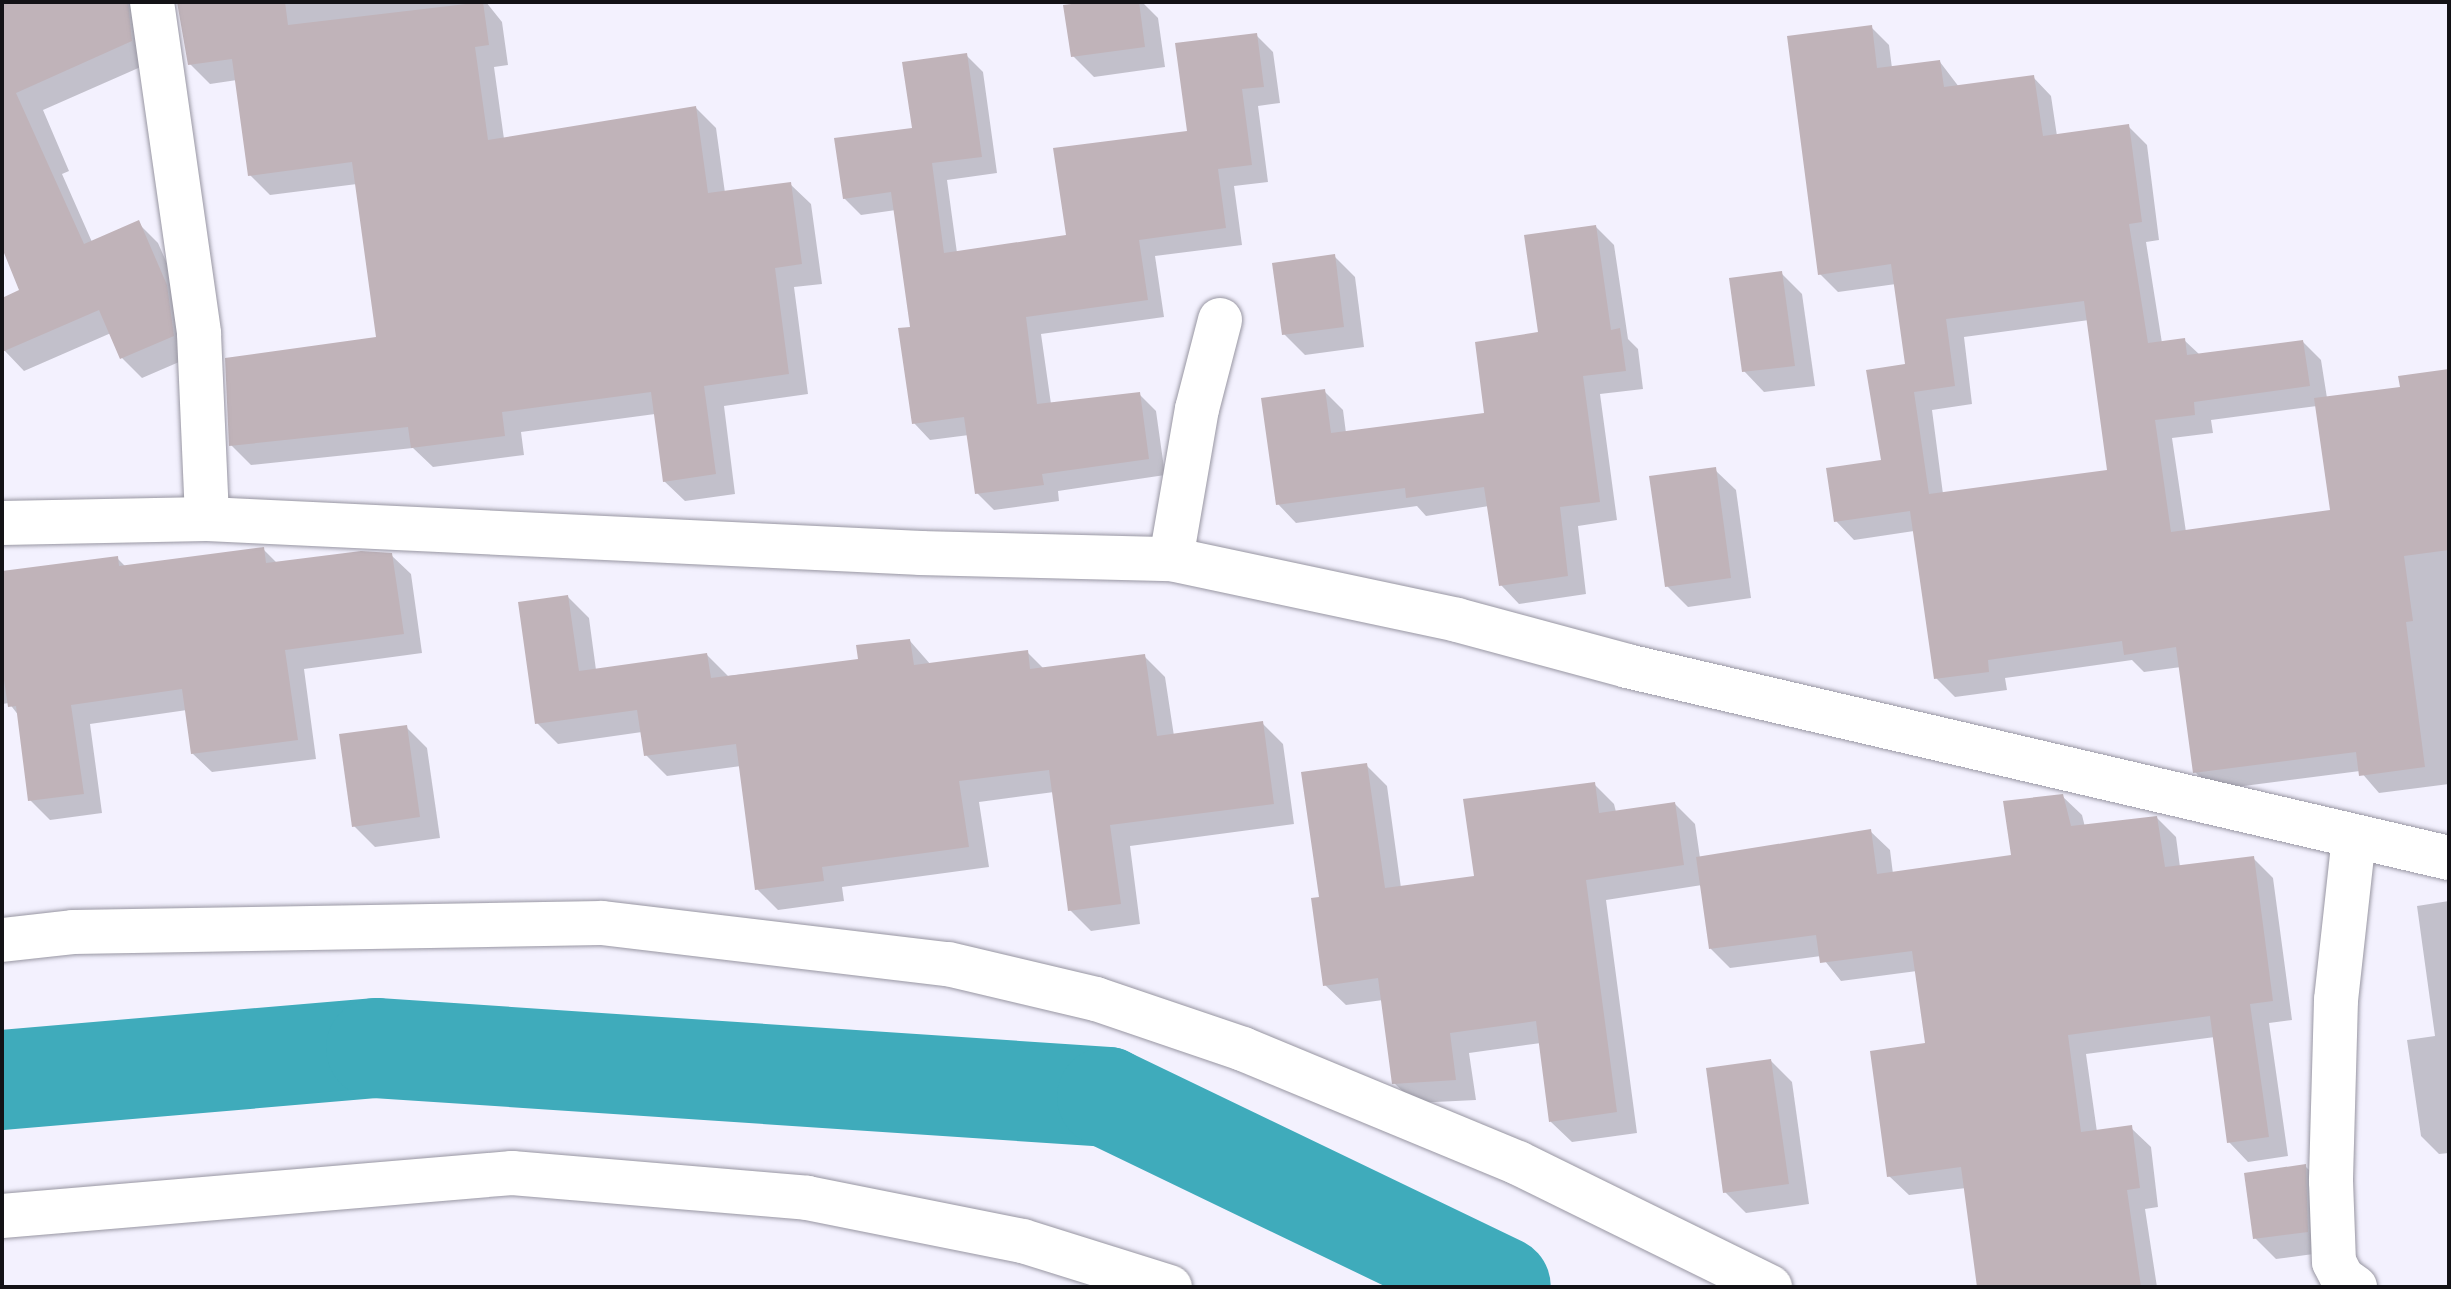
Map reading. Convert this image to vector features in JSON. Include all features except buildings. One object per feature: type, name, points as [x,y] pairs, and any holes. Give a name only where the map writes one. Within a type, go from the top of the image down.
[{"type":"street","points":[[152,2],[199,334],[207,519]]},
{"type":"street","points":[[1171,559],[1197,409],[1220,320]]},
{"type":"street","points":[[2,523],[207,519],[921,553],[1171,559],[1457,620],[1627,666],[2449,858]]},
{"type":"street","points":[[2354,837],[2336,1000],[2331,1181],[2334,1262],[2342,1278],[2355,1287]]},
{"type":"street","points":[[2,940],[73,932],[602,923],[948,964],[1096,999],[1243,1049],[1518,1163],[1770,1287]]},
{"type":"street","points":[[2,1216],[512,1173],[807,1198],[1023,1241],[1170,1287]]},
{"type":"waterway","points":[[2,1080],[376,1048],[1107,1097],[1501,1287]]}]
